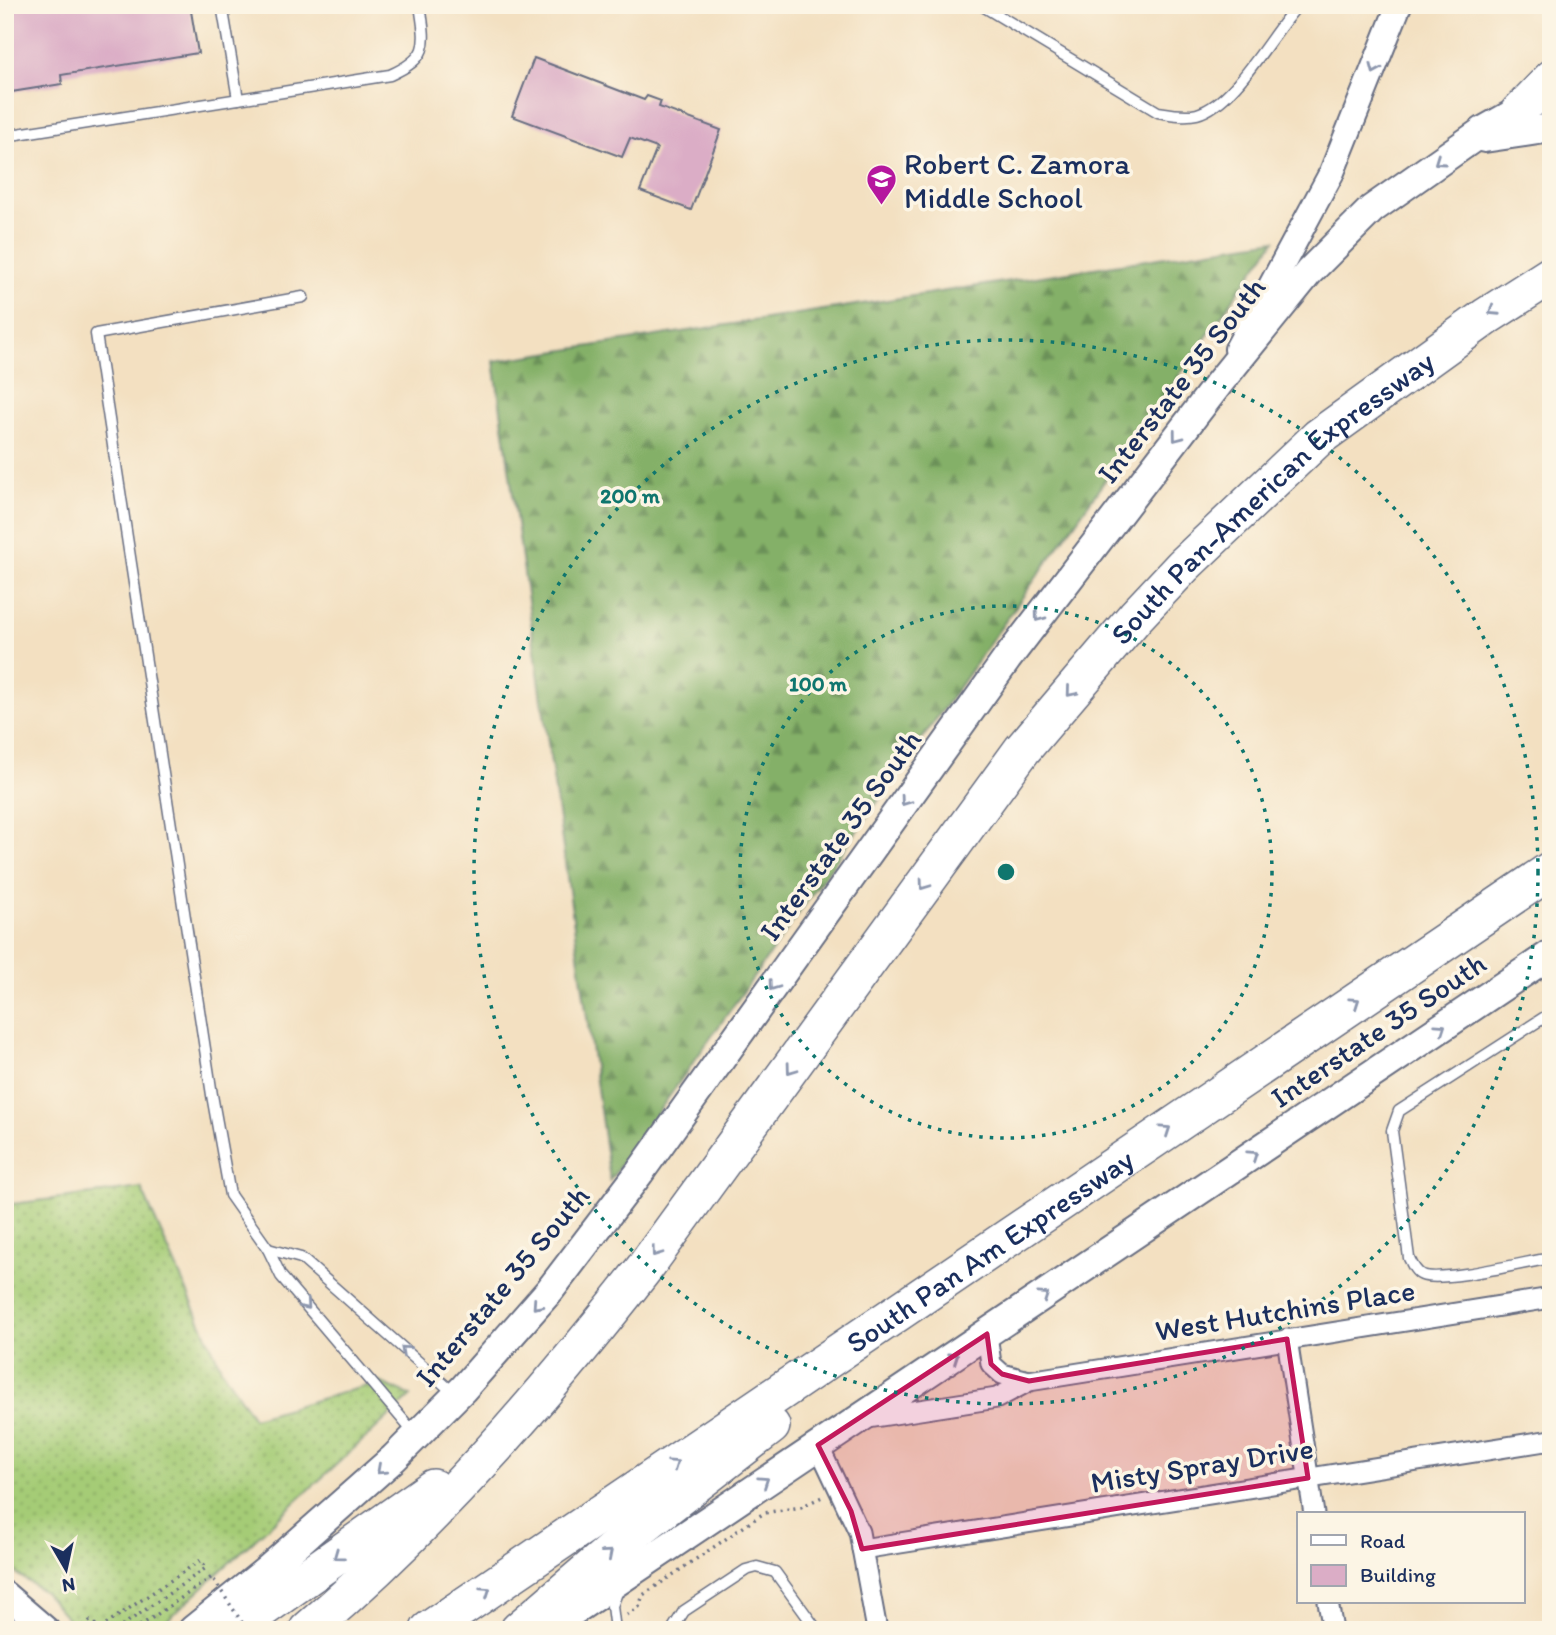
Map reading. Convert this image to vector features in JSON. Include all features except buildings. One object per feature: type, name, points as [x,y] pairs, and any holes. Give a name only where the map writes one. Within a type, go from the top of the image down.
[{"type":"highway","name":"South Pan-American Expressway","points":[[560,1372],[646,1266],[1022,750],[1136,616],[1183,566],[1319,437],[1487,316],[1551,275]]},
{"type":"highway","name":"South Pan Am Expressway","points":[[429,1630],[1551,870]]},
{"type":"highway","points":[[519,1630],[702,1478],[861,1359],[955,1273]]},
{"type":"highway","points":[[232,1630],[420,1499],[560,1372]]},
{"type":"highway","points":[[309,1630],[439,1507],[560,1372]]},
{"type":"main road","points":[[1517,111],[1551,76]]},
{"type":"main road","name":"Interstate 35 South","points":[[193,1630],[327,1519],[417,1436],[550,1290],[625,1192],[1007,659],[1219,383],[1309,272],[1372,209],[1468,141],[1551,93]]},
{"type":"main road","points":[[1468,141],[1551,128]]},
{"type":"main road","name":"Interstate 35 South","points":[[545,1630],[1551,954]]},
{"type":"street","points":[[1219,383],[1332,172],[1399,5]]},
{"type":"street","name":"West Hutchins Place","points":[[860,1419],[996,1398],[1029,1381],[1551,1298]]},
{"type":"street","name":"West Hutchins Place","points":[[987,1334],[991,1364],[1002,1374],[1029,1381]]},
{"type":"street","points":[[1287,1339],[1314,1512]]},
{"type":"street","name":"Misty Spray Drive","points":[[862,1549],[1551,1440]]},
{"type":"street","points":[[818,1445],[851,1511],[862,1549],[877,1630]]},
{"type":"street","points":[[5,1594],[47,1630]]},
{"type":"street","points":[[1328,1604],[1333,1630]]},
{"type":"lane","points":[[222,5],[237,99]]},
{"type":"lane","points":[[5,136],[390,75],[417,60],[426,43],[420,5]]},
{"type":"lane","points":[[981,5],[1158,112],[1176,115],[1197,114],[1219,103],[1297,5]]},
{"type":"lane","points":[[303,297],[96,334],[212,1095],[230,1195],[268,1249],[281,1276],[417,1436]]},
{"type":"lane","points":[[1551,1013],[1399,1111],[1392,1131],[1409,1258],[1416,1271],[1423,1275],[1444,1277],[1551,1258]]},
{"type":"lane","points":[[268,1249],[301,1258],[456,1395]]},
{"type":"lane","points":[[672,1630],[684,1611],[746,1570],[757,1567],[775,1572],[817,1630]]},
{"type":"lane","points":[[615,1630],[612,1606],[623,1577]]},
{"type":"path","points":[[620,1620],[639,1607],[643,1595],[764,1513],[802,1507],[830,1493]]},
{"type":"path","points":[[77,1630],[90,1621],[101,1629],[201,1560],[206,1568],[116,1630]]},
{"type":"path","points":[[134,1630],[212,1577],[247,1630]]},
{"type":"highlighted area","points":[[987,1334],[991,1364],[1002,1374],[1029,1381],[1287,1339],[1308,1478],[862,1549],[851,1511],[818,1445]]},
{"type":"green space","points":[[1275,240],[610,1180],[494,361]]},
{"type":"green space","points":[[141,1188],[222,1370],[253,1418],[380,1382],[411,1396],[156,1630],[78,1630],[45,1593],[5,1566],[5,1205]]},
{"type":"place","name":"Robert C. Zamora Middle School","points":[[881,207]]}]
